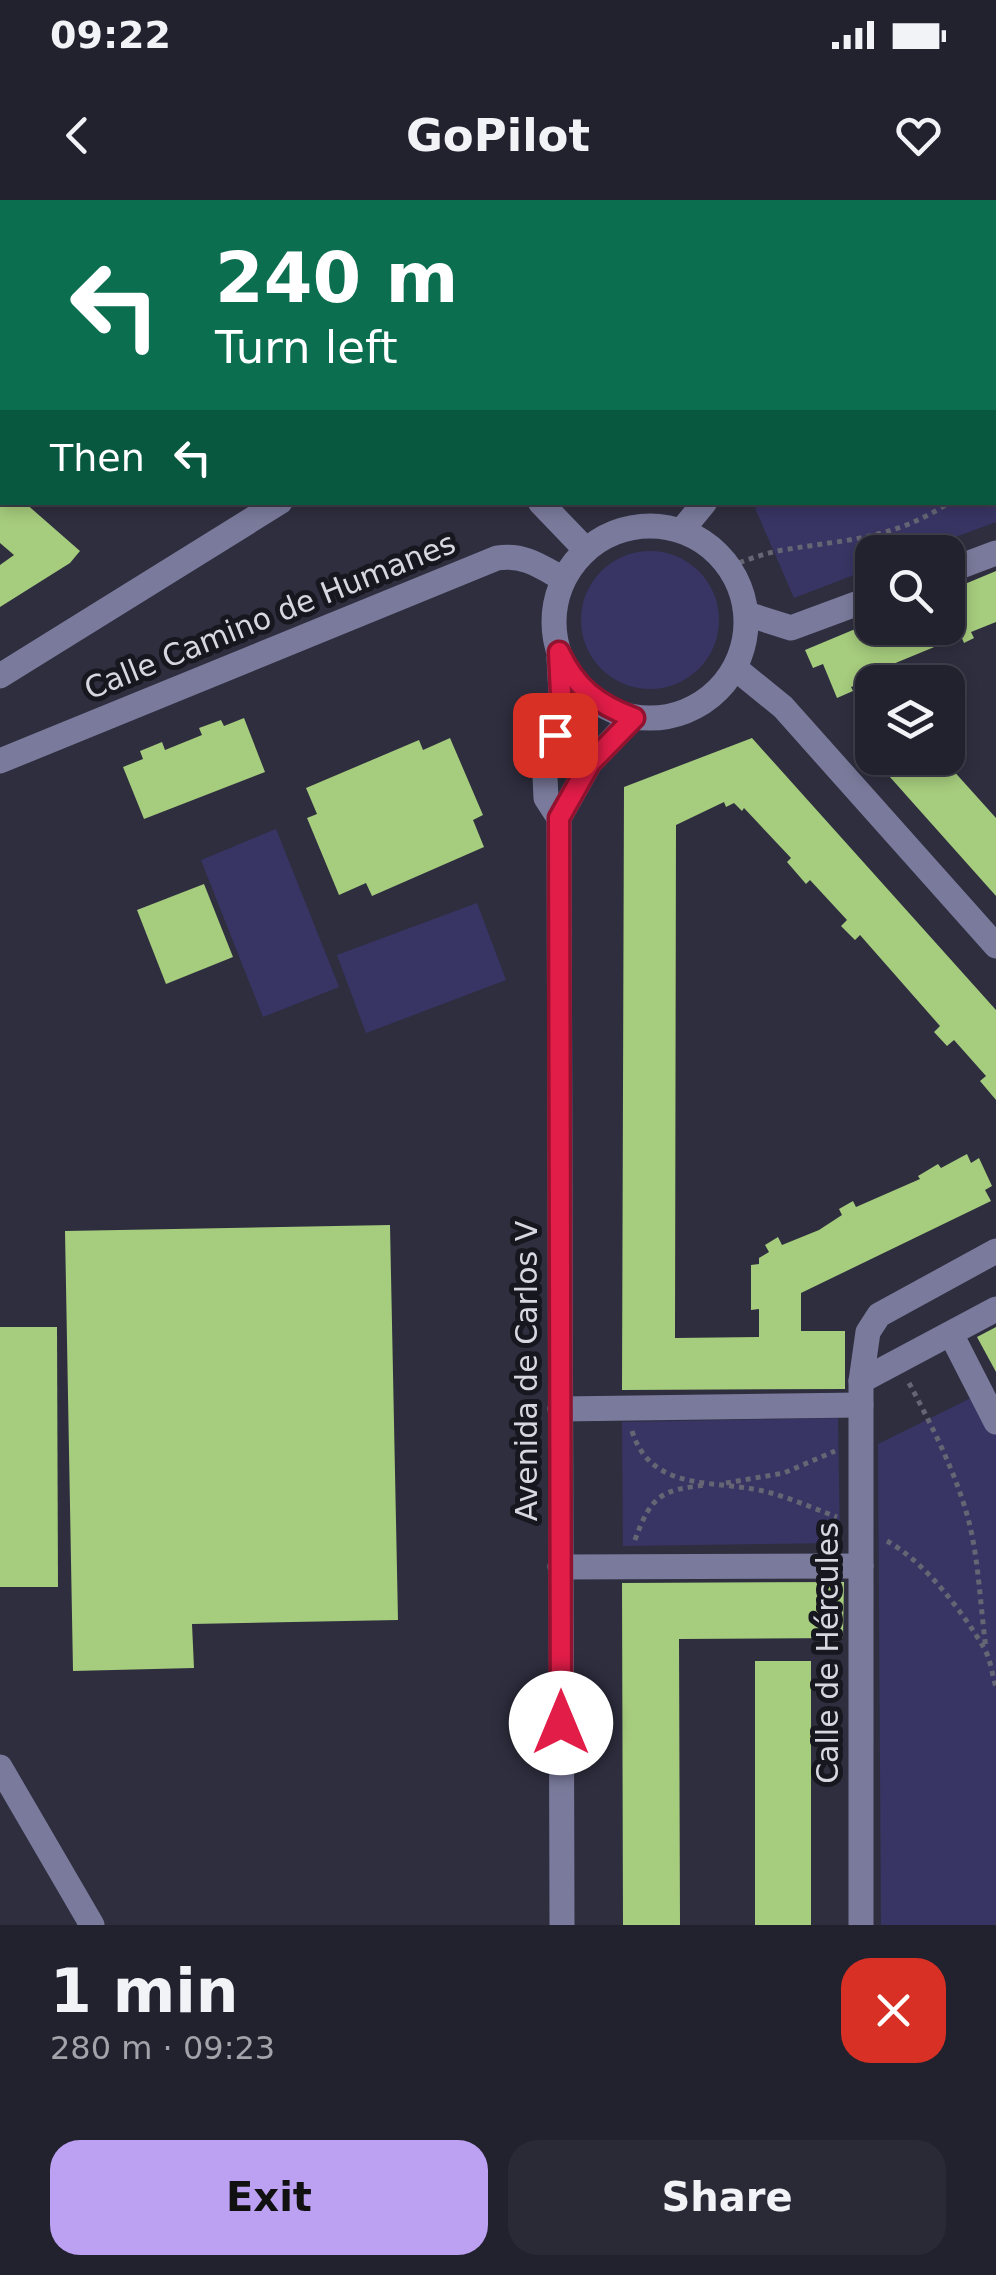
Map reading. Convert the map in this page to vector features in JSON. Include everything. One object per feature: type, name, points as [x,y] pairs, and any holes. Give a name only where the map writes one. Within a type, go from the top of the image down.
[{"type":"street","name":"Calle Camino de Humanes","points":[[0,676],[275,505]]},
{"type":"street","points":[[543,505],[586,550]]},
{"type":"street","points":[[682,530],[703,505]]},
{"type":"street","points":[[652,525],[682,530],[709,544],[730,566],[742,589],[747,614],[746,640],[735,668],[717,692],[692,709],[664,718],[634,718],[606,708],[569,674],[554,628],[556,603],[563,580],[586,550],[605,536],[628,527],[652,525]]},
{"type":"street","points":[[965,564],[996,553]]},
{"type":"street","name":"Calle Camino de Humanes","points":[[0,761],[497,558],[529,559],[563,580]]},
{"type":"street","points":[[747,614],[790,628],[855,604]]},
{"type":"street","name":"Avenida de Carlos V","points":[[559,652],[561,694],[545,777],[546,798],[559,818]]},
{"type":"street","points":[[735,668],[783,707],[996,946]]},
{"type":"street","name":"Avenida de Carlos V","points":[[562,1925],[559,818],[590,763],[634,718]]},
{"type":"street","name":"Calle de Hércules","points":[[861,1925],[860,1439],[868,1332],[879,1315],[996,1251]]},
{"type":"street","points":[[560,1409],[861,1393],[897,1362],[996,1309]]},
{"type":"street","points":[[951,1334],[996,1422]]},
{"type":"street","points":[[560,1567],[861,1566]]},
{"type":"street","points":[[0,1767],[92,1925]]},
{"type":"path","points":[[730,566],[779,550],[867,540],[926,519],[946,505]]},
{"type":"path","points":[[897,1362],[932,1424],[968,1517],[986,1651],[996,1687]]},
{"type":"path","points":[[630,1408],[630,1425],[639,1452],[672,1476],[770,1492],[861,1527],[905,1551],[939,1586],[986,1651]]},
{"type":"path","points":[[632,1567],[632,1548],[646,1511],[672,1488],[784,1474],[860,1439]]},
{"type":"shaded area","points":[[996,505],[996,522],[961,535],[855,535],[855,575],[794,598],[755,508]]},
{"type":"shaded area","points":[[650,551],[677,556],[699,571],[714,593],[719,620],[714,647],[699,669],[677,684],[650,689],[623,684],[601,669],[586,647],[581,620],[586,593],[601,571],[623,556]]},
{"type":"shaded area","points":[[276,829],[339,987],[263,1017],[201,860]]},
{"type":"shaded area","points":[[477,903],[506,980],[366,1033],[337,955]]},
{"type":"shaded area","points":[[975,1396],[996,1436],[996,1925],[881,1925],[878,1444]]},
{"type":"shaded area","points":[[838,1418],[840,1543],[623,1546],[622,1422]]},
{"type":"building","points":[[0,505],[27,505],[80,551],[70,563],[0,607],[0,565],[14,555],[0,543]]},
{"type":"building","points":[[996,571],[996,622],[971,632],[974,638],[965,642],[965,584]]},
{"type":"building","points":[[855,629],[855,645],[939,645],[891,665],[855,665],[853,691],[837,698],[823,664],[813,668],[805,650]]},
{"type":"building","points":[[244,718],[265,772],[144,819],[123,767],[143,759],[140,751],[162,742],[165,750],[202,735],[199,728],[221,720],[224,726]]},
{"type":"building","points":[[450,738],[483,815],[473,820],[484,847],[372,896],[366,883],[339,895],[307,818],[317,814],[306,788],[419,740],[423,750]]},
{"type":"building","points":[[752,738],[996,1010],[996,1100],[980,1081],[986,1076],[954,1040],[947,1046],[934,1032],[940,1026],[860,935],[855,940],[841,926],[847,920],[810,880],[806,884],[787,862],[791,858],[744,808],[742,811],[734,803],[726,807],[724,802],[676,825],[675,1338],[759,1337],[759,1309],[751,1310],[751,1265],[759,1264],[759,1258],[769,1252],[765,1245],[778,1237],[782,1245],[819,1230],[842,1215],[839,1209],[853,1201],[856,1207],[920,1179],[918,1176],[938,1164],[941,1168],[967,1154],[971,1163],[979,1158],[992,1186],[985,1190],[991,1201],[801,1293],[801,1331],[845,1331],[845,1389],[622,1390],[624,787]]},
{"type":"building","points":[[888,775],[957,775],[996,818],[996,896]]},
{"type":"building","points":[[204,884],[233,957],[166,984],[137,910]]},
{"type":"building","points":[[390,1225],[398,1620],[192,1624],[194,1668],[73,1671],[65,1231]]},
{"type":"building","points":[[0,1327],[57,1327],[58,1587],[0,1587]]},
{"type":"building","points":[[996,1327],[996,1372],[977,1337]]},
{"type":"building","points":[[844,1582],[843,1638],[679,1639],[680,1925],[623,1925],[622,1583]]},
{"type":"building","points":[[755,1661],[811,1661],[811,1925],[755,1925]]},
{"type":"route","points":[[555,735],[561,694],[559,652],[569,674],[586,693],[606,708],[634,718],[590,763],[559,818],[561,1723]]}]
